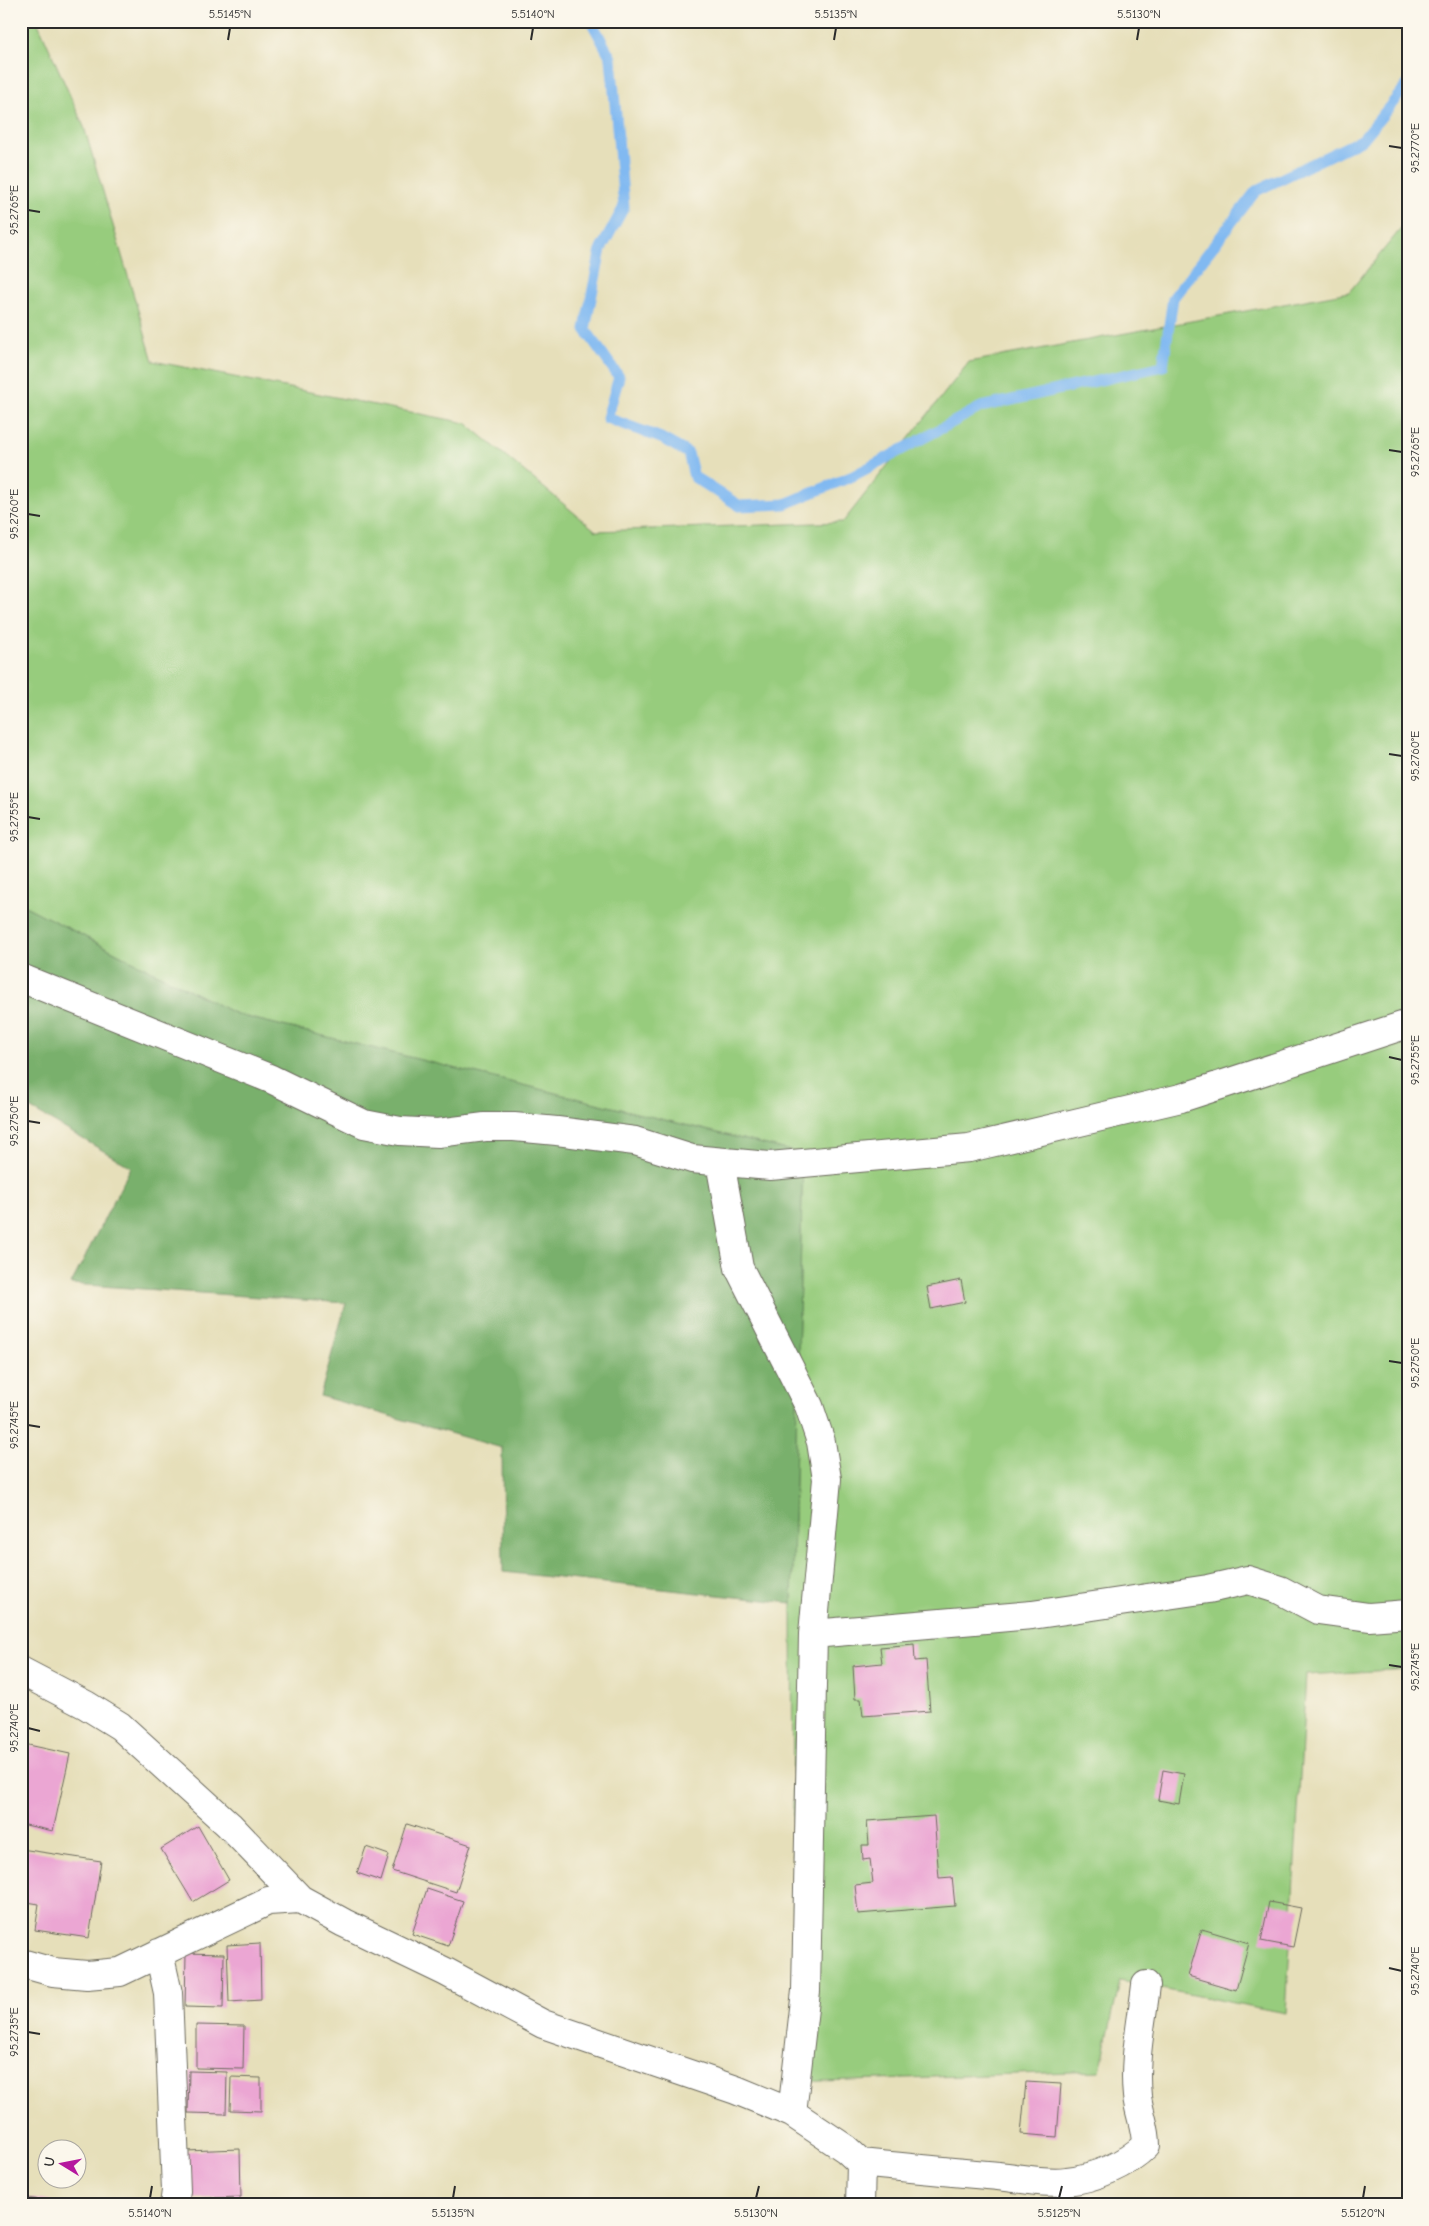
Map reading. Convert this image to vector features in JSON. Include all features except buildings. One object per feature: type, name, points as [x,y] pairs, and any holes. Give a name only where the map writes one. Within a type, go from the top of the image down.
[{"type":"street","points":[[21,978],[270,1079],[364,1124],[410,1132],[438,1133],[504,1127],[557,1131],[635,1141],[692,1159],[770,1166],[969,1148],[1181,1098],[1408,1024]]},
{"type":"street","points":[[720,1162],[738,1268],[809,1406],[821,1442],[827,1479],[813,1634],[806,1991],[792,2113]]},
{"type":"street","points":[[813,1634],[1032,1615],[1208,1589],[1248,1580],[1280,1590],[1318,1610],[1369,1617],[1408,1614]]},
{"type":"street","points":[[21,1671],[86,1705],[120,1726],[229,1825],[300,1898],[344,1923],[446,1972],[544,2024],[736,2090],[792,2113],[846,2149],[861,2163],[1002,2177],[1033,2182],[1067,2181],[1097,2174],[1118,2165],[1138,2153],[1146,2145],[1146,2128],[1138,2097],[1137,2068],[1146,1985]]},
{"type":"street","points":[[21,1963],[52,1972],[87,1975],[120,1972],[268,1901],[300,1898]]},
{"type":"street","points":[[160,1953],[168,1993],[176,2191],[174,2205]]},
{"type":"street","points":[[860,2205],[861,2163]]},
{"type":"green space","points":[[21,21],[37,21],[84,127],[153,361],[466,423],[596,531],[843,522],[969,362],[1349,292],[1408,220],[1408,1669],[1306,1675],[1286,2013],[1120,1981],[1100,2071],[794,2082],[792,1603],[803,1154],[238,1015],[21,904]]},
{"type":"green space","points":[[21,904],[238,1015],[803,1154],[792,1603],[503,1572],[502,1448],[320,1396],[346,1303],[71,1284],[131,1167],[21,1103]]},
{"type":"waterway","points":[[591,21],[611,58],[624,207],[601,249],[585,329],[619,377],[607,418],[661,438],[688,453],[694,477],[740,506],[785,504],[853,476],[981,407],[1163,366],[1173,298],[1256,191],[1363,139],[1408,84]]}]
